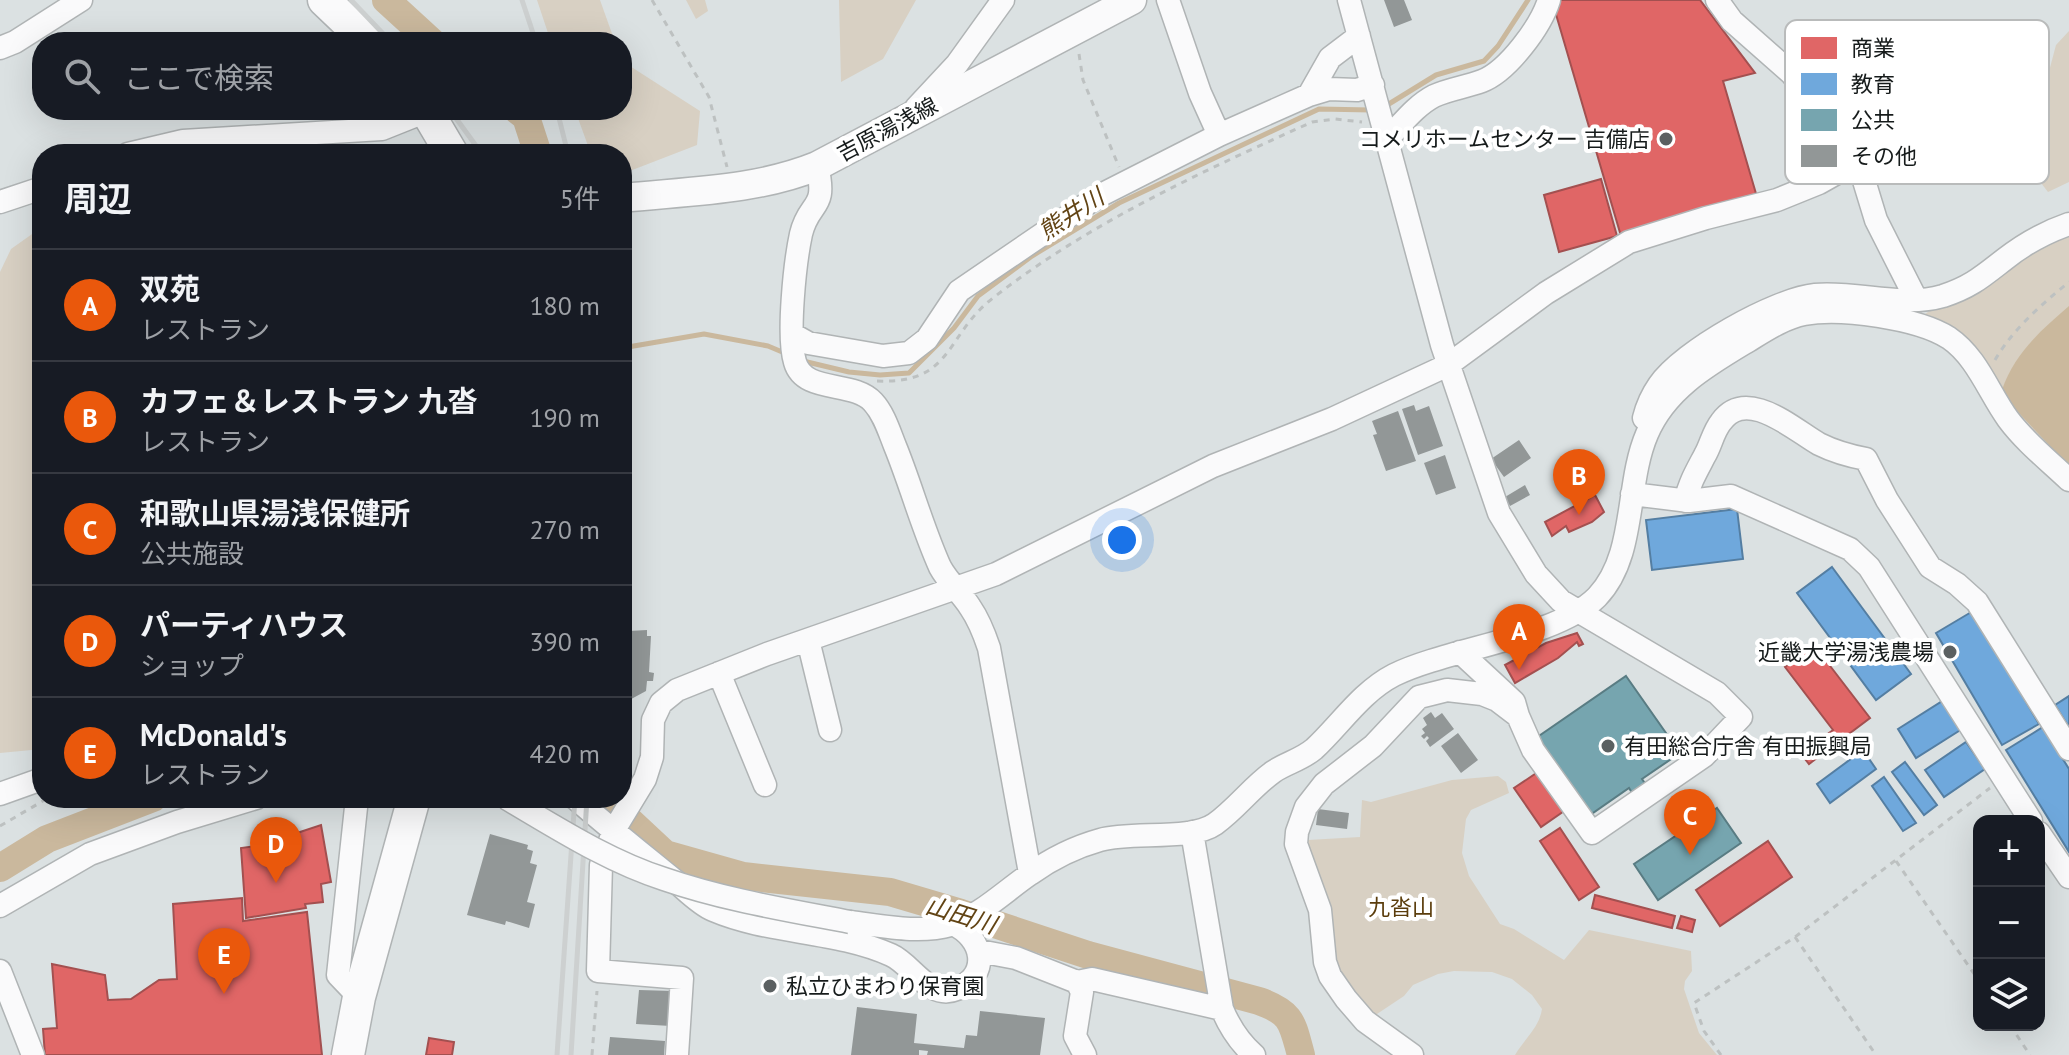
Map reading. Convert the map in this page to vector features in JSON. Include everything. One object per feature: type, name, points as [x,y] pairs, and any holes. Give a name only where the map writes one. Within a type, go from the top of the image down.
[{"type":"highway","points":[[324,0],[358,32]]},
{"type":"highway","points":[[432,120],[446,144]]},
{"type":"highway","points":[[348,1055],[359,997],[411,808]]},
{"type":"main road","name":"吉原湯浅線","points":[[632,197],[733,187],[789,177],[817,166],[1132,0]]},
{"type":"street","points":[[0,48],[15,42],[81,0]]},
{"type":"street","points":[[902,121],[957,64],[1003,0]]},
{"type":"street","points":[[1168,0],[1200,93],[1219,135]]},
{"type":"street","points":[[1349,0],[1448,365],[1499,513],[1523,554],[1547,588],[1561,601],[1717,693],[1741,717],[1704,756],[1592,833],[1533,750],[1514,702],[1460,652]]},
{"type":"street","points":[[1385,128],[1432,97],[1481,82],[1502,68],[1537,27],[1549,0]]},
{"type":"street","points":[[1717,0],[1732,21],[1785,69]]},
{"type":"street","points":[[1309,95],[1330,58],[1359,36]]},
{"type":"street","points":[[792,334],[808,343],[883,356],[909,353],[927,339],[959,291],[1054,225],[1126,182],[1219,135],[1309,95],[1329,89],[1374,90]]},
{"type":"street","points":[[170,144],[382,129],[403,120]]},
{"type":"street","points":[[817,166],[822,194],[801,234],[793,306],[795,364],[800,373],[813,381],[864,395],[878,408],[903,465],[932,550],[947,580],[978,619],[989,648],[1030,873]]},
{"type":"street","points":[[632,800],[645,779],[652,757],[653,720],[661,703],[677,690],[996,574],[1213,466],[1332,419],[1448,365],[1546,293],[1629,242],[1777,200],[1817,184]]},
{"type":"street","points":[[1865,184],[1876,220],[1916,299]]},
{"type":"street","points":[[0,202],[32,191]]},
{"type":"street","points":[[523,808],[593,849],[662,879],[739,901],[905,929],[953,924],[1067,851],[1125,835],[1192,832],[1211,826],[1271,774],[1310,752],[1382,682],[1410,668],[1542,627],[1578,611],[1599,595],[1612,574],[1623,546],[1648,405],[1660,383],[1704,347],[1772,306],[1813,295],[1916,299],[1939,297],[1961,290],[1980,281],[2030,242],[2069,224]]},
{"type":"street","points":[[1640,451],[1657,414],[1685,382],[1766,330],[1801,314],[1847,313],[1922,325],[1962,348],[2011,423],[2069,480]]},
{"type":"street","points":[[1685,501],[1693,473],[1722,420],[1744,408],[1765,411],[1839,453],[1866,459],[1887,500],[1930,567],[1957,584],[1977,602],[2069,749]]},
{"type":"street","points":[[1632,494],[1685,501],[1731,496],[1850,549],[1869,567],[2027,815]]},
{"type":"street","points":[[808,640],[830,730]]},
{"type":"street","points":[[719,673],[765,785]]},
{"type":"street","points":[[1412,1055],[1365,1021],[1330,976],[1325,962],[1320,910],[1296,844],[1297,832],[1306,807],[1324,784],[1373,746],[1419,697],[1447,690],[1473,692],[1497,700],[1518,716]]},
{"type":"street","points":[[0,794],[32,783]]},
{"type":"street","points":[[0,906],[90,854],[223,808]]},
{"type":"street","points":[[356,808],[338,975],[359,997]]},
{"type":"street","points":[[587,808],[709,909],[751,923],[876,949],[906,963],[932,988],[951,991],[969,981],[977,968],[979,951],[975,941],[953,924]]},
{"type":"street","points":[[627,808],[614,830],[601,865],[598,971],[682,978],[677,1055]]},
{"type":"street","points":[[1192,832],[1222,1009],[1229,1025],[1254,1055]]},
{"type":"street","points":[[2045,842],[2069,877]]},
{"type":"street","points":[[979,951],[1016,958],[1077,982],[1092,979],[1222,1009]]},
{"type":"street","points":[[0,971],[33,1055]]},
{"type":"street","points":[[1077,982],[1082,992],[1075,1036],[1085,1055]]},
{"type":"path","points":[[652,0],[709,97],[733,187]]},
{"type":"path","points":[[1071,32],[1078,49],[1083,80],[1126,182]]},
{"type":"path","points":[[838,387],[870,381],[903,381],[925,374],[945,358],[968,322],[982,307],[1049,258],[1130,209],[1274,139],[1320,120],[1385,128]]},
{"type":"path","points":[[1983,380],[2002,348],[2030,317],[2069,282]]},
{"type":"path","points":[[1721,1055],[1704,1031],[1694,1003],[1795,937],[2002,779]]},
{"type":"path","points":[[0,826],[32,807]]},
{"type":"path","points":[[1896,861],[1973,972]]},
{"type":"path","points":[[1795,937],[1876,1055]]},
{"type":"path","points":[[592,1055],[598,971]]},
{"type":"path","points":[[2014,1031],[2030,1055]]},
{"type":"green space","points":[[537,0],[600,0],[611,32],[548,32]]},
{"type":"green space","points":[[686,0],[705,0],[708,11],[696,19]]},
{"type":"green space","points":[[839,0],[916,0],[883,59],[841,82]]},
{"type":"green space","points":[[2069,31],[2069,182],[2048,192],[2042,184],[2049,184],[2049,71],[2056,45]]},
{"type":"green space","points":[[632,67],[700,111],[697,145],[632,170],[632,144],[587,144],[579,120],[632,120]]},
{"type":"green space","points":[[2069,224],[2069,480],[1973,364],[1912,322]]},
{"type":"green space","points":[[32,234],[32,750],[0,753],[0,272],[11,249]]},
{"type":"green space","name":"九沓山","points":[[1498,776],[1506,782],[1509,793],[1471,810],[1466,819],[1462,853],[1469,876],[1500,924],[1514,929],[1564,960],[1589,930],[1691,951],[1692,971],[1684,989],[1699,1033],[1717,1055],[1515,1055],[1535,1027],[1542,1009],[1532,995],[1512,979],[1492,972],[1454,971],[1438,974],[1413,985],[1404,996],[1371,1018],[1338,976],[1303,851],[1308,840],[1360,837],[1362,800],[1371,802],[1452,780]]},
{"type":"shaded area","points":[[2069,306],[2069,466],[2015,409],[2002,390],[2021,354]]},
{"type":"building: 商業","name":"コメリホームセンター 吉備店","points":[[1556,0],[1700,0],[1755,73],[1723,81],[1757,197],[1621,236],[1555,11]]},
{"type":"building: 商業","points":[[1601,179],[1617,236],[1559,252],[1544,195]]},
{"type":"building: 商業","points":[[1595,495],[1604,512],[1592,522],[1569,532],[1566,526],[1552,536],[1545,522]]},
{"type":"building: 商業","points":[[1577,633],[1583,644],[1579,646],[1577,642],[1558,658],[1515,683],[1505,665],[1546,643]]},
{"type":"building: 商業","points":[[1814,645],[1870,718],[1809,764],[1801,754],[1833,730],[1785,667]]},
{"type":"building: 商業","points":[[1541,770],[1567,809],[1541,827],[1514,788]]},
{"type":"building: 商業","points":[[321,825],[331,882],[321,884],[323,902],[305,904],[306,908],[246,918],[241,848],[277,843],[276,840]]},
{"type":"building: 商業","points":[[1560,828],[1599,887],[1579,900],[1540,841]]},
{"type":"building: 商業","points":[[1768,841],[1792,877],[1720,926],[1696,890]]},
{"type":"building: 商業","points":[[1595,895],[1675,916],[1672,928],[1592,908]]},
{"type":"building: 商業","points":[[242,898],[243,921],[307,912],[322,1055],[45,1055],[43,1029],[57,1028],[52,964],[105,975],[108,1000],[131,999],[159,980],[177,979],[173,904]]},
{"type":"building: 商業","points":[[1681,916],[1695,920],[1692,932],[1677,928]]},
{"type":"building: 商業","points":[[429,1038],[454,1042],[452,1055],[426,1055]]},
{"type":"building: 教育","points":[[1737,509],[1743,559],[1652,570],[1646,520]]},
{"type":"building: 教育","points":[[1832,567],[1911,674],[1876,700],[1797,593]]},
{"type":"building: 教育","points":[[1973,611],[2039,724],[2002,745],[1936,633]]},
{"type":"building: 教育","points":[[2069,696],[2069,727],[2055,705]]},
{"type":"building: 教育","points":[[1944,700],[1962,729],[1916,758],[1898,729]]},
{"type":"building: 教育","points":[[2043,727],[2069,769],[2069,852],[2006,750]]},
{"type":"building: 教育","points":[[1966,742],[1985,769],[1944,797],[1925,770]]},
{"type":"building: 教育","points":[[1863,750],[1876,769],[1830,803],[1817,784]]},
{"type":"building: 教育","points":[[1905,762],[1937,805],[1924,815],[1892,772]]},
{"type":"building: 教育","points":[[1884,777],[1916,823],[1903,831],[1872,786]]},
{"type":"building: 公共","name":"有田総合庁舎 有田振興局","points":[[1626,676],[1680,753],[1642,779],[1649,789],[1636,799],[1629,788],[1590,815],[1536,738]]},
{"type":"building: 公共","points":[[1717,808],[1741,843],[1658,900],[1634,864]]},
{"type":"building: その他","points":[[1384,0],[1404,0],[1412,20],[1394,27]]},
{"type":"building: その他","points":[[1414,405],[1416,411],[1429,406],[1443,446],[1418,455],[1402,409]]},
{"type":"building: その他","points":[[1398,411],[1416,461],[1386,471],[1373,435],[1377,434],[1372,421]]},
{"type":"building: その他","points":[[1519,440],[1531,458],[1504,477],[1491,459]]},
{"type":"building: その他","points":[[1445,455],[1456,488],[1436,495],[1424,463]]},
{"type":"building: その他","points":[[1525,485],[1530,495],[1510,506],[1505,497]]},
{"type":"building: その他","points":[[647,630],[647,636],[651,636],[649,672],[654,673],[653,681],[647,681],[646,691],[632,699],[632,631]]},
{"type":"building: その他","points":[[1431,712],[1435,718],[1442,713],[1454,729],[1430,747],[1426,741],[1429,738],[1421,736],[1425,733],[1422,729],[1427,725],[1423,718]]},
{"type":"building: その他","points":[[1458,733],[1478,760],[1461,773],[1441,746]]},
{"type":"building: その他","points":[[1318,809],[1349,813],[1347,829],[1316,825]]},
{"type":"building: その他","points":[[490,834],[528,845],[527,849],[533,851],[530,863],[537,865],[527,902],[535,904],[529,928],[467,915]]},
{"type":"building: その他","points":[[639,990],[674,991],[671,1026],[636,1024]]},
{"type":"building: その他","points":[[857,1007],[917,1014],[914,1043],[964,1048],[966,1035],[977,1036],[980,1011],[1045,1018],[1040,1055],[927,1055],[928,1051],[919,1050],[919,1055],[851,1055]]},
{"type":"building: その他","points":[[610,1037],[665,1041],[664,1055],[608,1055]]},
{"type":"waterway","points":[[386,0],[421,32]]},
{"type":"waterway","name":"熊井川","points":[[1384,107],[1436,75],[1484,61],[1498,46],[1528,0]]},
{"type":"waterway","name":"熊井川","points":[[803,361],[849,372],[880,375],[909,373],[954,328],[978,296],[1032,256],[1119,203],[1319,109],[1371,110]]},
{"type":"waterway","points":[[527,120],[535,144]]},
{"type":"waterway","name":"熊井川","points":[[632,346],[704,334],[768,346],[787,354]]},
{"type":"waterway","name":"山田川","points":[[0,868],[47,839],[127,808]]},
{"type":"waterway","name":"山田川","points":[[616,808],[665,854],[743,876],[890,892],[1088,955],[1259,1001],[1279,1010],[1289,1020],[1301,1055]]},
{"type":"railway","points":[[351,0],[381,32]]},
{"type":"railway","points":[[522,0],[533,32]]},
{"type":"railway","points":[[457,120],[475,144]]},
{"type":"railway","points":[[560,120],[566,144]]},
{"type":"railway","points":[[557,1055],[574,808]]},
{"type":"railway","points":[[571,1055],[586,808]]},
{"type":"place","name":"コメリホームセンター 吉備店","points":[[1666,139]]},
{"type":"place","name":"カフェ＆レストラン 九沓","points":[[1579,515]]},
{"type":"place","name":"近畿大学湯浅農場","points":[[1950,652]]},
{"type":"place","name":"双苑","points":[[1519,670]]},
{"type":"place","name":"有田総合庁舎 有田振興局","points":[[1608,746]]},
{"type":"place","name":"和歌山県湯浅保健所","points":[[1690,855]]},
{"type":"place","name":"パーティハウス","points":[[276,883]]},
{"type":"place","name":"私立ひまわり保育園","points":[[770,986]]},
{"type":"place","name":"McDonald's","points":[[224,994]]}]
